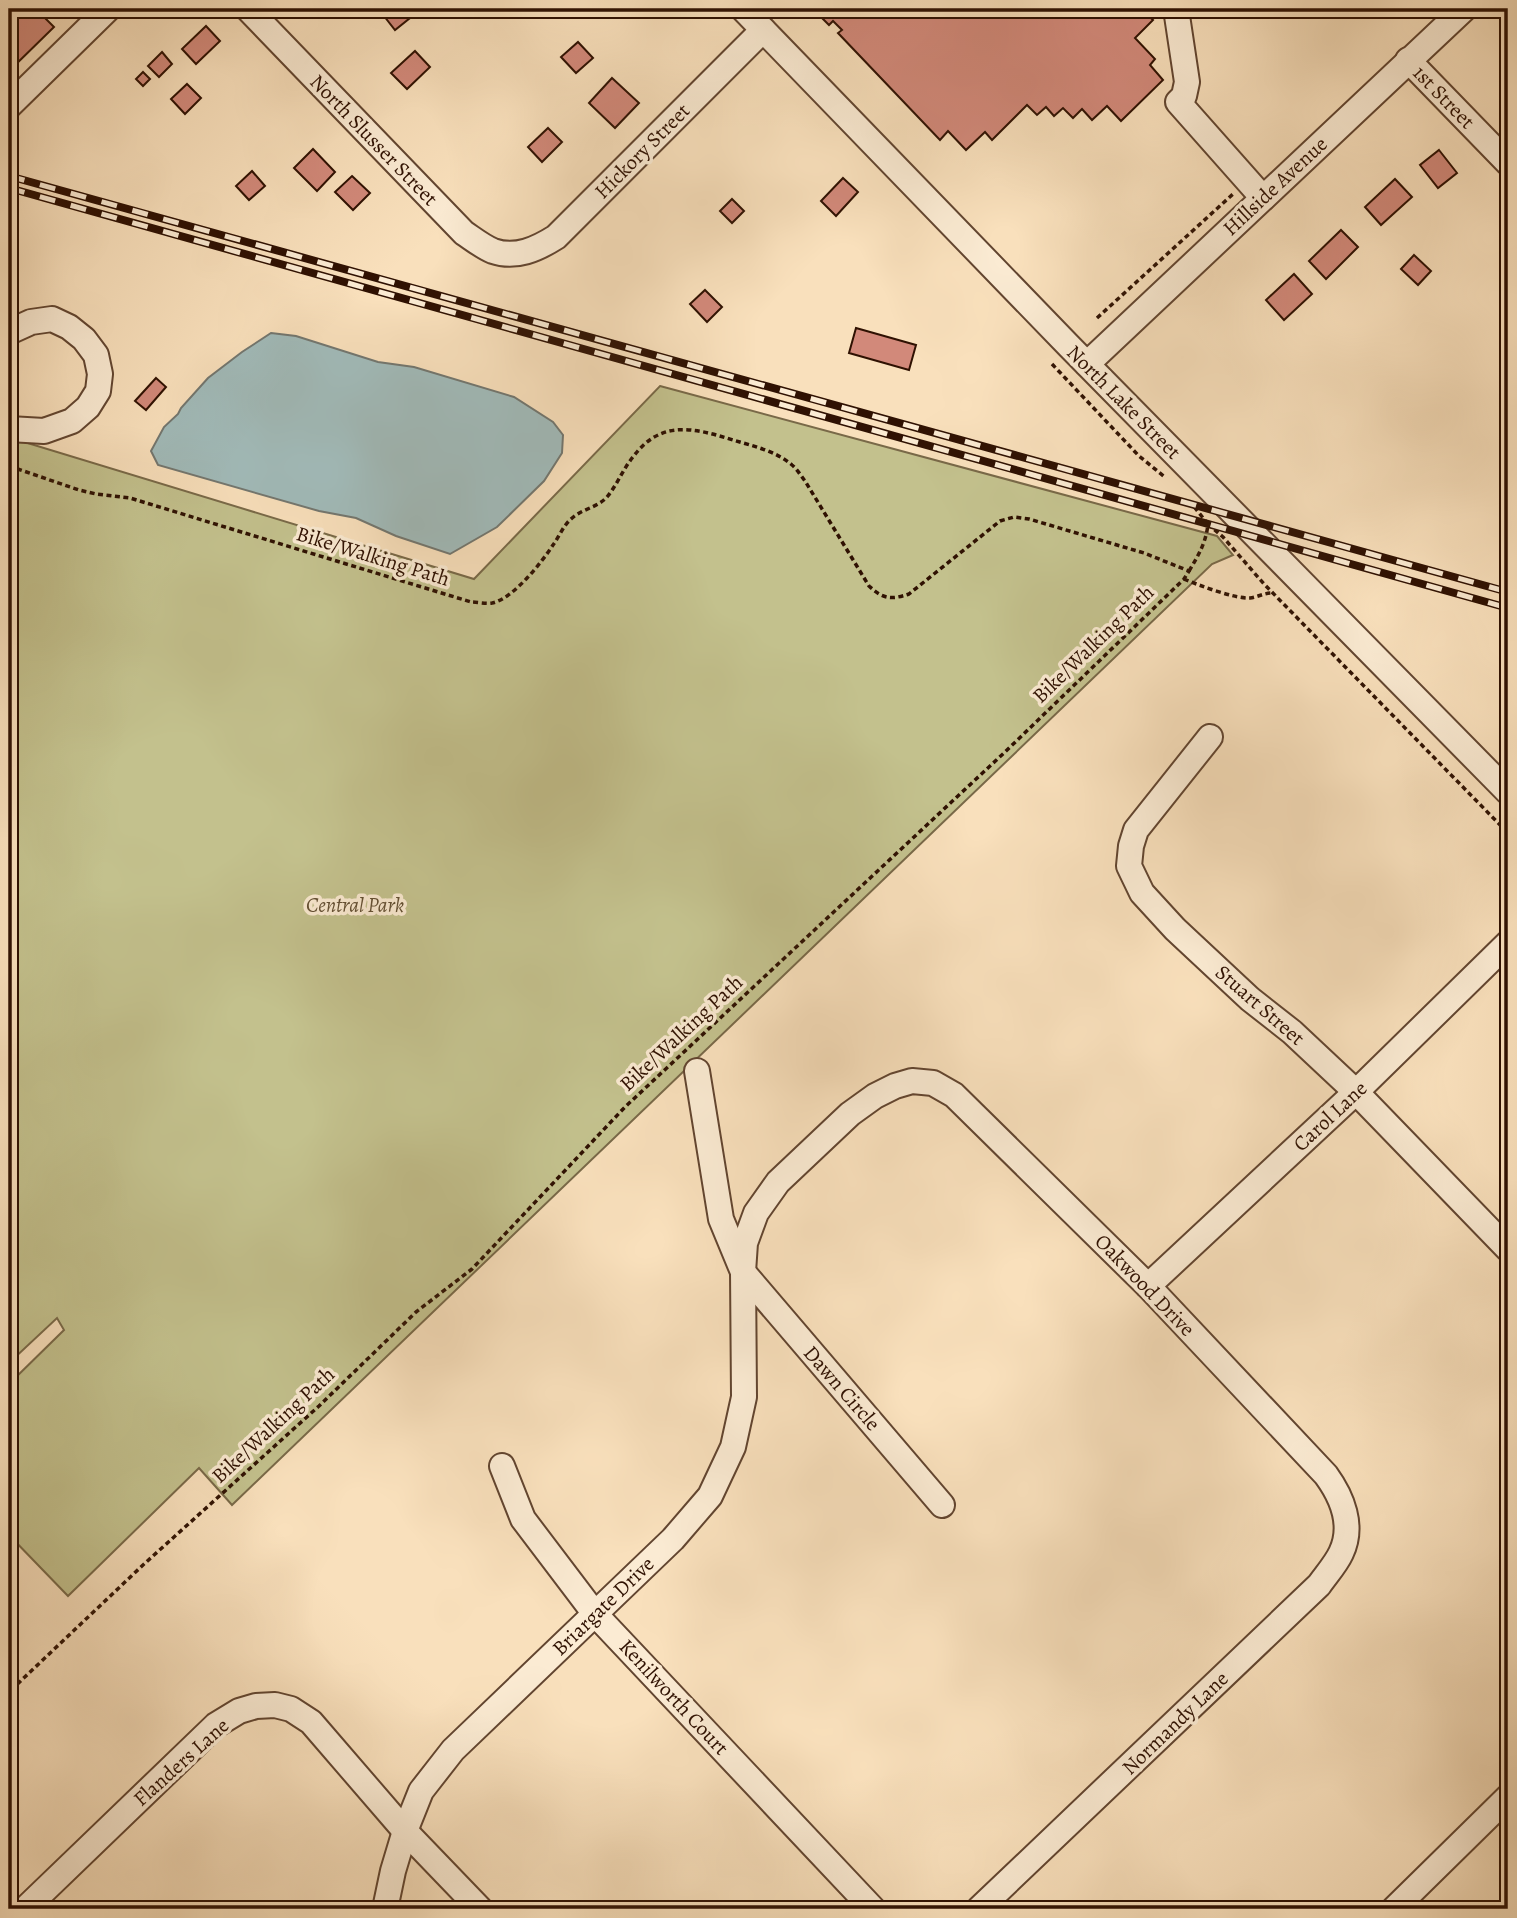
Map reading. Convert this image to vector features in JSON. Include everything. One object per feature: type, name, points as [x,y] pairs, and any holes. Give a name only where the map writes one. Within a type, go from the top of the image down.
[{"type":"street","points":[[9,106],[108,9]]},
{"type":"street","name":"North Slusser Street","points":[[248,9],[464,233],[492,251],[511,255]]},
{"type":"street","name":"North Lake Street","points":[[743,9],[1508,792]]},
{"type":"street","points":[[1176,9],[1187,82],[1184,96],[1178,102],[1263,198]]},
{"type":"street","name":"Hillside Avenue","points":[[1087,364],[1464,9]]},
{"type":"street","name":"Hickory Street","points":[[511,255],[535,250],[556,237],[763,30]]},
{"type":"street","name":"1st Street","points":[[1408,60],[1508,163]]},
{"type":"street","points":[[9,332],[31,322],[52,319],[69,327],[84,339],[96,355],[100,374],[98,391],[88,407],[72,421],[44,431],[9,429]]},
{"type":"street","name":"Stuart Street","points":[[1210,737],[1136,830],[1129,866],[1142,893],[1175,929],[1250,999],[1292,1031],[1356,1092],[1508,1249]]},
{"type":"street","name":"Carol Lane","points":[[1148,1286],[1356,1092],[1508,943]]},
{"type":"street","name":"Briargate Drive","points":[[697,1071],[721,1219],[743,1272]]},
{"type":"street","name":"Briargate Drive","points":[[385,1909],[405,1831],[421,1791],[453,1750],[673,1539],[710,1496],[733,1447],[744,1397],[743,1272],[745,1243],[756,1213],[778,1182],[850,1114],[875,1096],[912,1081]]},
{"type":"street","name":"Oakwood Drive","points":[[912,1081],[933,1083],[954,1095],[1148,1286],[1326,1475],[1344,1506],[1346,1522]]},
{"type":"street","name":"Dawn Circle","points":[[743,1272],[942,1505]]},
{"type":"street","name":"Kenilworth Court","points":[[502,1466],[523,1519],[595,1614],[873,1909]]},
{"type":"street","name":"Normandy Lane","points":[[979,1909],[1319,1585],[1341,1553],[1346,1522]]},
{"type":"street","name":"Flanders Lane","points":[[24,1909],[216,1725],[239,1711],[256,1706],[275,1705],[291,1709],[311,1722],[405,1831],[480,1909]]},
{"type":"street","points":[[1394,1909],[1508,1797]]},
{"type":"path","points":[[1052,364],[1139,456],[1171,481]]},
{"type":"path","name":"Bike/Walking Path","points":[[9,466],[79,490],[130,498],[471,602],[493,603],[508,595],[526,579],[575,515],[605,499],[643,444],[678,428],[731,439],[775,454],[793,465],[869,586],[878,595],[888,598],[909,594],[1000,521],[1014,517],[1144,553],[1189,571],[1184,579],[995,761],[625,1107],[472,1269],[416,1312],[319,1406],[143,1565],[9,1692]]},
{"type":"path","points":[[1185,495],[1208,524],[1275,595],[1508,833]]},
{"type":"path","points":[[1189,571],[1207,537],[1208,524]]},
{"type":"path","points":[[1184,579],[1240,597],[1252,598],[1270,593],[1275,595]]},
{"type":"path","points":[[1263,594],[1264,583]]},
{"type":"green space","name":"Central Park","points":[[660,386],[1217,536],[1233,555],[1212,564],[232,1505],[199,1468],[68,1596],[9,1535],[9,1384],[64,1330],[57,1318],[9,1363],[9,441],[21,441],[474,579]]},
{"type":"water","points":[[271,333],[296,336],[378,362],[414,367],[514,397],[553,422],[563,435],[562,453],[544,481],[497,527],[450,554],[396,536],[356,518],[319,511],[158,465],[151,451],[164,427],[208,378]]},
{"type":"building","points":[[9,9],[36,9],[54,27],[9,71]]},
{"type":"building","points":[[393,9],[403,9],[410,18],[395,30],[384,16]]},
{"type":"building","points":[[813,9],[1142,9],[1153,20],[1135,38],[1155,59],[1150,65],[1163,80],[1121,121],[1107,106],[1092,120],[1082,109],[1073,118],[1063,108],[1054,116],[1046,107],[1037,115],[1027,105],[992,140],[985,132],[966,150],[948,131],[940,140],[838,33],[842,30],[833,21],[829,25]]},
{"type":"building","points":[[206,26],[220,41],[196,64],[182,49]]},
{"type":"building","points":[[578,42],[593,58],[576,73],[561,57]]},
{"type":"building","points":[[415,51],[430,67],[407,89],[391,73]]},
{"type":"building","points":[[162,52],[172,64],[159,77],[148,66]]},
{"type":"building","points":[[143,72],[150,79],[143,86],[136,79]]},
{"type":"building","points":[[612,78],[639,103],[615,128],[589,103]]},
{"type":"building","points":[[187,84],[201,98],[185,114],[171,99]]},
{"type":"building","points":[[548,128],[562,142],[542,162],[528,147]]},
{"type":"building","points":[[313,149],[335,172],[317,191],[294,168]]},
{"type":"building","points":[[1439,150],[1457,173],[1438,188],[1420,165]]},
{"type":"building","points":[[252,171],[265,186],[249,200],[236,186]]},
{"type":"building","points":[[352,176],[370,193],[353,210],[335,192]]},
{"type":"building","points":[[843,178],[858,192],[836,216],[821,201]]},
{"type":"building","points":[[1395,179],[1412,197],[1381,225],[1365,207]]},
{"type":"building","points":[[732,199],[744,211],[732,223],[720,211]]},
{"type":"building","points":[[1341,230],[1358,247],[1326,279],[1309,261]]},
{"type":"building","points":[[1414,255],[1431,271],[1418,285],[1401,269]]},
{"type":"building","points":[[1294,274],[1312,294],[1284,320],[1266,300]]},
{"type":"building","points":[[705,290],[722,307],[707,322],[690,304]]},
{"type":"building","points":[[856,328],[916,345],[909,370],[849,353]]},
{"type":"building","points":[[156,378],[166,387],[146,410],[135,401]]},
{"type":"railway","points":[[9,176],[1508,592]]},
{"type":"railway","points":[[9,188],[1508,608]]}]
